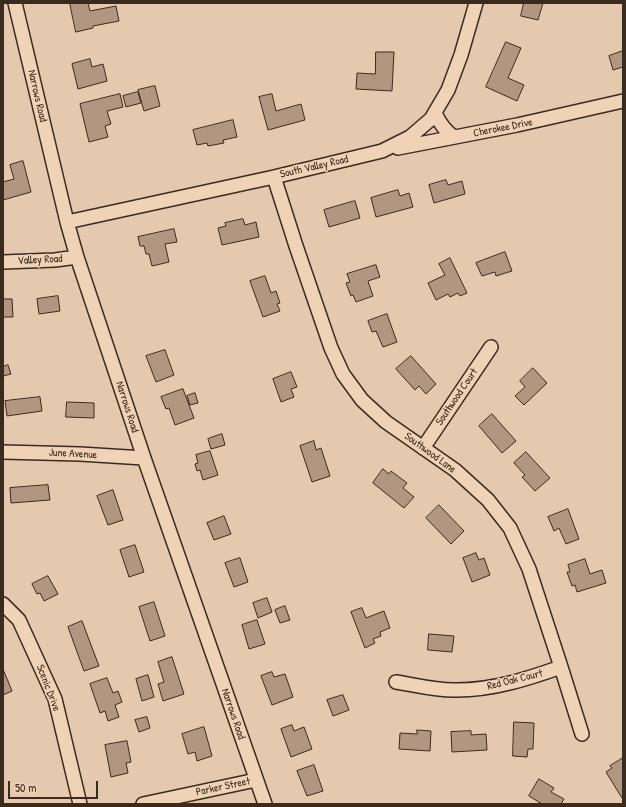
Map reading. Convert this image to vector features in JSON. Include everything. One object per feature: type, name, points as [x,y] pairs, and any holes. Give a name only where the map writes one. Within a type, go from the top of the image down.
[{"type":"street","name":"Narrows Road","points":[[15,3],[67,222],[77,257],[144,458],[265,804]]},
{"type":"street","name":"South Valley Road","points":[[67,222],[274,177],[382,151],[410,136],[431,119],[435,113],[448,90],[461,55],[476,3]]},
{"type":"street","name":"Cherokee Drive","points":[[382,151],[517,125],[623,101]]},
{"type":"street","points":[[435,113],[444,128],[454,137]]},
{"type":"street","name":"Southwood Lane","points":[[274,177],[331,348],[343,374],[362,400],[386,422],[455,470],[488,500],[510,528],[529,569],[582,734]]},
{"type":"street","name":"Valley Road","points":[[3,262],[55,260],[77,257]]},
{"type":"street","name":"Southwood Court","points":[[423,448],[491,347]]},
{"type":"street","name":"June Avenue","points":[[3,452],[80,454],[144,458]]},
{"type":"street","name":"Scenic Drive","points":[[3,604],[19,620],[54,700],[80,804]]},
{"type":"street","name":"Red Oak Court","points":[[396,682],[435,689],[464,690],[495,687],[530,678],[561,667]]},
{"type":"street","name":"Parker Street","points":[[144,804],[256,780]]},
{"type":"building","points":[[70,3],[88,3],[90,11],[116,6],[119,21],[93,26],[93,28],[76,32]]},
{"type":"building","points":[[524,3],[543,3],[538,20],[521,16]]},
{"type":"building","points":[[506,42],[521,48],[508,78],[524,85],[517,101],[486,87]]},
{"type":"building","points":[[623,51],[623,67],[613,70],[609,56]]},
{"type":"building","points":[[376,52],[394,52],[392,91],[356,89],[357,73],[375,74]]},
{"type":"building","points":[[90,59],[92,67],[103,64],[107,81],[78,89],[72,64]]},
{"type":"building","points":[[155,86],[160,106],[144,111],[138,90]]},
{"type":"building","points":[[138,92],[141,103],[126,107],[123,96]]},
{"type":"building","points":[[120,94],[123,107],[107,111],[111,124],[105,126],[108,137],[89,142],[80,104]]},
{"type":"building","points":[[272,94],[276,111],[301,104],[305,120],[268,130],[259,97]]},
{"type":"building","points":[[233,120],[237,137],[223,140],[224,143],[208,146],[207,143],[197,145],[193,130]]},
{"type":"building","points":[[23,161],[31,192],[3,200],[3,182],[14,179],[10,165]]},
{"type":"building","points":[[446,180],[448,185],[462,181],[465,194],[434,203],[429,185]]},
{"type":"building","points":[[398,190],[400,196],[409,193],[413,207],[376,217],[371,198]]},
{"type":"building","points":[[355,201],[360,218],[329,227],[324,210]]},
{"type":"building","points":[[243,219],[245,225],[256,222],[259,237],[222,245],[218,228],[226,226],[225,223]]},
{"type":"building","points":[[174,229],[177,242],[165,244],[169,262],[152,266],[149,254],[146,254],[144,246],[140,246],[138,237]]},
{"type":"building","points":[[505,252],[512,271],[496,276],[495,272],[482,276],[476,263]]},
{"type":"building","points":[[450,258],[467,293],[460,296],[458,293],[450,297],[448,294],[436,300],[428,283],[445,275],[439,264]]},
{"type":"building","points":[[376,265],[380,277],[368,281],[373,296],[356,302],[353,295],[351,296],[346,283],[350,282],[347,274]]},
{"type":"building","points":[[265,276],[271,293],[276,291],[280,303],[277,304],[280,311],[263,317],[250,281]]},
{"type":"building","points":[[58,296],[60,311],[39,314],[37,299]]},
{"type":"building","points":[[3,299],[12,299],[13,317],[3,317]]},
{"type":"building","points":[[387,314],[397,342],[383,347],[376,331],[372,332],[368,321]]},
{"type":"building","points":[[165,350],[174,375],[156,382],[146,356]]},
{"type":"building","points":[[411,356],[436,384],[426,394],[419,386],[415,390],[396,369]]},
{"type":"building","points":[[8,365],[11,374],[3,376],[3,367]]},
{"type":"building","points":[[533,368],[547,383],[524,405],[515,396],[525,387],[520,381]]},
{"type":"building","points":[[291,372],[297,387],[291,389],[294,397],[281,402],[273,379]]},
{"type":"building","points":[[183,389],[194,418],[175,425],[169,408],[166,409],[161,397]]},
{"type":"building","points":[[195,393],[198,403],[190,405],[187,396]]},
{"type":"building","points":[[40,397],[42,411],[7,416],[5,401]]},
{"type":"building","points":[[67,402],[94,403],[94,418],[66,417]]},
{"type":"building","points":[[492,414],[516,441],[502,453],[479,426]]},
{"type":"building","points":[[222,434],[225,445],[211,449],[208,439]]},
{"type":"building","points":[[314,441],[316,450],[321,448],[330,476],[312,482],[300,446]]},
{"type":"building","points":[[210,451],[218,475],[203,480],[200,470],[197,471],[195,464],[198,463],[196,455]]},
{"type":"building","points":[[526,452],[550,478],[535,491],[522,477],[525,475],[514,463]]},
{"type":"building","points":[[383,469],[389,474],[391,471],[407,483],[403,488],[414,497],[404,508],[373,483]]},
{"type":"building","points":[[48,485],[50,500],[11,503],[10,488]]},
{"type":"building","points":[[113,490],[123,520],[108,525],[97,496]]},
{"type":"building","points":[[439,505],[464,531],[451,544],[426,518]]},
{"type":"building","points":[[568,509],[579,539],[566,544],[559,528],[554,531],[548,517]]},
{"type":"building","points":[[224,516],[231,534],[214,540],[207,523]]},
{"type":"building","points":[[135,545],[144,572],[129,577],[120,550]]},
{"type":"building","points":[[476,553],[479,560],[484,558],[490,575],[472,582],[463,558]]},
{"type":"building","points":[[240,558],[248,582],[234,587],[225,563]]},
{"type":"building","points":[[585,559],[590,574],[602,570],[606,583],[577,592],[575,585],[572,586],[567,572],[570,572],[568,565]]},
{"type":"building","points":[[48,576],[58,594],[44,601],[40,593],[37,594],[32,584]]},
{"type":"building","points":[[267,598],[272,612],[258,618],[253,603]]},
{"type":"building","points":[[154,602],[165,636],[150,641],[139,607]]},
{"type":"building","points":[[285,606],[290,620],[280,623],[275,610]]},
{"type":"building","points":[[362,608],[366,618],[384,611],[390,628],[380,632],[381,636],[373,639],[375,643],[365,648],[351,612]]},
{"type":"building","points":[[257,620],[265,644],[249,649],[242,625]]},
{"type":"building","points":[[82,621],[99,666],[84,671],[68,627]]},
{"type":"building","points":[[429,634],[454,636],[452,652],[428,650]]},
{"type":"building","points":[[172,657],[184,694],[163,701],[158,684],[164,682],[158,662]]},
{"type":"building","points":[[3,669],[12,691],[3,695]]},
{"type":"building","points":[[272,672],[274,677],[285,674],[293,697],[272,705],[261,676]]},
{"type":"building","points":[[148,675],[154,697],[142,701],[136,679]]},
{"type":"building","points":[[107,678],[113,693],[118,691],[122,702],[115,705],[119,717],[108,721],[105,711],[100,713],[90,684]]},
{"type":"building","points":[[343,695],[349,710],[333,716],[327,700]]},
{"type":"building","points":[[147,717],[150,728],[139,732],[135,720]]},
{"type":"building","points":[[514,722],[534,723],[533,749],[528,749],[527,757],[513,756]]},
{"type":"building","points":[[292,725],[294,731],[304,727],[312,749],[291,757],[281,729]]},
{"type":"building","points":[[204,727],[212,756],[197,761],[195,752],[188,754],[182,734]]},
{"type":"building","points":[[417,730],[431,731],[430,751],[399,749],[400,733],[417,734]]},
{"type":"building","points":[[471,731],[471,735],[486,734],[487,750],[452,752],[451,732]]},
{"type":"building","points":[[127,741],[131,762],[126,763],[128,773],[111,777],[105,745]]},
{"type":"building","points":[[623,758],[622,798],[606,772],[612,768],[610,766]]},
{"type":"building","points":[[314,765],[323,791],[307,796],[297,771]]},
{"type":"building","points":[[539,779],[554,788],[551,792],[564,799],[561,804],[542,804],[529,796]]}]
